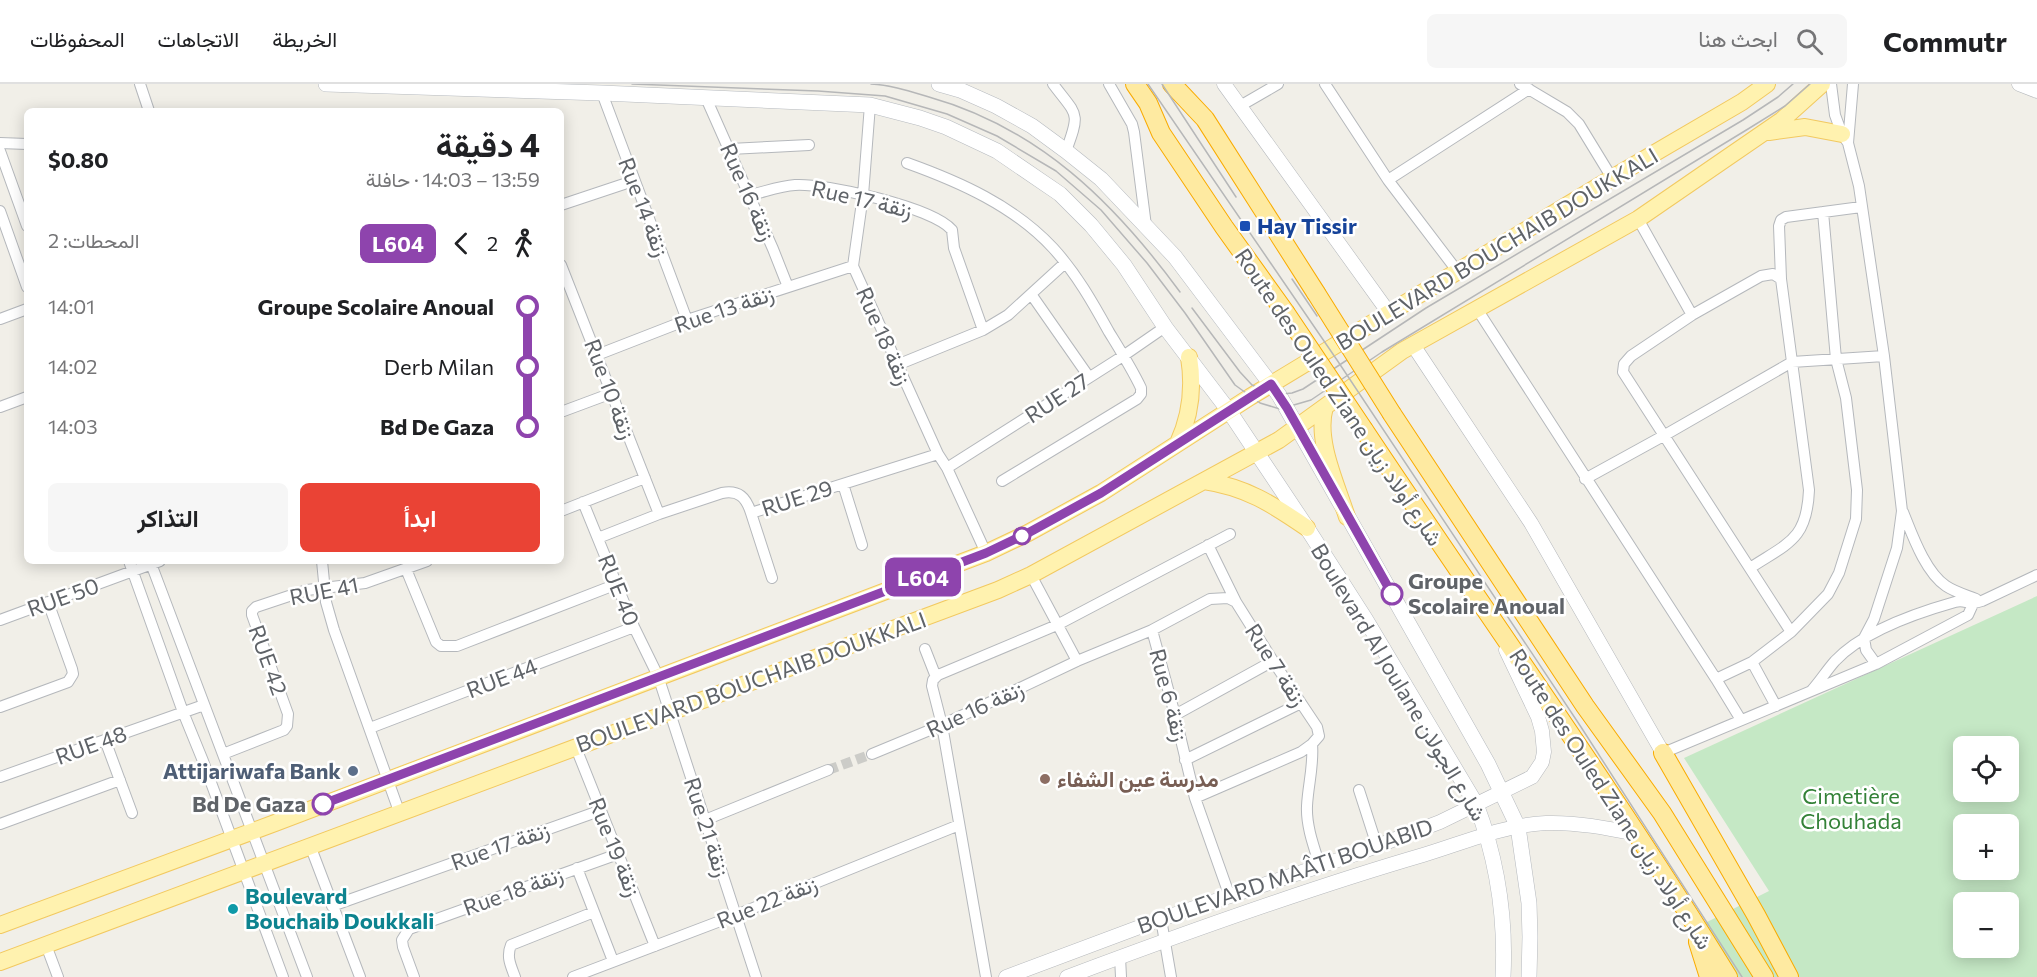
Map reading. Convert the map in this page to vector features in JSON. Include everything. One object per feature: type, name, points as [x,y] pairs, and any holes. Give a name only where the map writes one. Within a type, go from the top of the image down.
[{"type":"highway","name":"Route des Ouled Ziane شارع أولاد زيان","points":[[1135,84],[1149,103],[1161,133],[1285,312],[1587,759],[1728,977]]},
{"type":"highway","name":"Route des Ouled Ziane شارع أولاد زيان","points":[[1172,84],[1205,119],[1392,414],[1585,706],[1662,813],[1764,977]]},
{"type":"highway","points":[[1664,753],[1789,977]]},
{"type":"highway","points":[[1689,915],[1709,977]]},
{"type":"main road","name":"Boulevard Al Joulane شارع الجولان","points":[[327,84],[870,105],[920,118],[968,136],[1004,156],[1060,194],[1091,225],[1124,266],[1165,327],[1229,411],[1366,620],[1476,804],[1488,836],[1503,917],[1504,955],[1501,976]]},
{"type":"main road","name":"Boulevard Al Joulane شارع الجولان","points":[[939,84],[960,90],[996,106],[1032,126],[1101,179],[1175,257],[1271,384],[1503,792],[1518,827],[1529,903],[1529,977]]},
{"type":"main road","points":[[1742,102],[1750,84]]},
{"type":"main road","name":"BOULEVARD BOUCHAIB DOUKKALI","points":[[0,925],[986,553],[1101,493],[1271,384],[1742,102],[1767,84]]},
{"type":"main road","name":"BOULEVARD BOUCHAIB DOUKKALI","points":[[0,962],[311,848],[998,590],[1031,575],[1257,453],[1298,428],[1384,362],[1638,219],[1782,120],[1822,84]]},
{"type":"main road","points":[[1762,134],[1805,128],[1845,138]]},
{"type":"main road","points":[[1178,444],[1184,431],[1190,404],[1192,381],[1189,357]]},
{"type":"main road","points":[[1325,407],[1322,438],[1347,517]]},
{"type":"main road","points":[[1204,481],[1224,484],[1250,493],[1270,503],[1307,528]]},
{"type":"street","points":[[140,84],[148,108]]},
{"type":"street","points":[[1041,84],[1056,88],[1075,113],[1077,120],[1066,151]]},
{"type":"street","points":[[1109,84],[1132,124],[1146,226]]},
{"type":"street","points":[[1224,84],[1389,313]]},
{"type":"street","points":[[1240,106],[1278,84]]},
{"type":"street","points":[[1325,84],[1388,180],[1458,272]]},
{"type":"street","points":[[1831,84],[1835,115],[1856,174],[1862,207],[1884,356],[1902,511],[1897,548],[1874,619],[1864,638],[1866,650],[1876,664]]},
{"type":"street","points":[[1845,138],[1853,84]]},
{"type":"street","points":[[2019,84],[2037,91]]},
{"type":"street","points":[[1388,180],[1525,87],[1567,112],[1579,124],[1612,178]]},
{"type":"street","name":"Rue 14 زنقة","points":[[602,93],[633,181],[687,320]]},
{"type":"street","name":"Rue 16 زنقة","points":[[706,98],[788,287]]},
{"type":"street","name":"Rue 18 زنقة","points":[[870,105],[863,195],[853,267],[897,366],[986,553]]},
{"type":"street","points":[[0,143],[24,144]]},
{"type":"street","points":[[730,149],[809,145]]},
{"type":"street","points":[[0,151],[24,218]]},
{"type":"street","points":[[907,163],[939,174],[997,203],[1038,234],[1065,263],[1088,295],[1141,388],[1139,398],[1002,481]]},
{"type":"street","points":[[564,204],[633,181]]},
{"type":"street","name":"Rue 17 زنقة","points":[[750,195],[793,185],[808,185],[863,195],[929,214],[942,221],[952,230],[954,248],[982,330]]},
{"type":"street","points":[[1750,568],[1793,539],[1804,525],[1808,507],[1809,489],[1781,279],[1779,226],[1781,220],[1786,217],[1862,207]]},
{"type":"street","points":[[0,211],[24,279]]},
{"type":"street","points":[[1716,679],[1752,662],[1791,632],[1828,594],[1839,573],[1856,519],[1857,490],[1846,398],[1836,359],[1823,212]]},
{"type":"street","points":[[1638,219],[1692,315]]},
{"type":"street","points":[[897,366],[982,330],[1008,315],[1065,263]]},
{"type":"street","name":"Rue 13 زنقة","points":[[597,355],[687,320],[853,267]]},
{"type":"street","points":[[1781,279],[1773,274],[1761,276],[1692,315],[1638,350],[1624,364],[1623,372],[1791,632]]},
{"type":"street","name":"Rue 10 زنقة","points":[[566,293],[597,355],[659,514]]},
{"type":"street","points":[[1031,294],[1089,377]]},
{"type":"street","points":[[1477,309],[1741,720]]},
{"type":"street","points":[[0,318],[24,310]]},
{"type":"street","name":"RUE 27","points":[[947,468],[1165,327]]},
{"type":"street","points":[[1413,345],[1531,523],[1664,753],[1876,664],[1968,615],[1978,603],[2037,575]]},
{"type":"street","points":[[1586,479],[1792,362],[1884,356]]},
{"type":"street","points":[[564,411],[612,393]]},
{"type":"street","points":[[0,407],[24,398]]},
{"type":"street","name":"RUE 29","points":[[598,538],[659,514],[732,491],[739,493],[745,499],[752,513],[938,454]]},
{"type":"street","points":[[564,510],[645,478]]},
{"type":"street","points":[[843,484],[862,545]]},
{"type":"street","name":"RUE 40","points":[[583,502],[634,627],[658,676]]},
{"type":"street","points":[[1902,511],[1921,554],[1944,585],[1978,603]]},
{"type":"street","points":[[752,513],[772,578]]},
{"type":"street","points":[[986,977],[942,725],[932,686],[933,680],[1058,624],[1230,534]]},
{"type":"street","name":"Rue 7 زنقة","points":[[1208,545],[1236,602],[1317,727],[1319,736],[1312,744]]},
{"type":"street","points":[[155,564],[204,705],[307,977]]},
{"type":"street","points":[[322,564],[324,588],[334,630],[400,814]]},
{"type":"street","name":"RUE 41","points":[[256,607],[307,591],[365,583],[419,564]]},
{"type":"street","points":[[131,566],[183,712],[283,977]]},
{"type":"street","name":"RUE 50","points":[[0,620],[131,566]]},
{"type":"street","name":"RUE 44","points":[[406,569],[435,642],[441,646],[457,646],[617,584]]},
{"type":"street","points":[[1031,575],[1077,662]]},
{"type":"street","name":"Rue 16 زنقة","points":[[872,754],[942,725],[1152,630],[1210,599],[1228,597],[1236,602]]},
{"type":"street","points":[[1812,691],[1836,660],[1864,638],[1896,622],[1959,601],[1978,603]]},
{"type":"street","points":[[0,707],[68,682],[71,678],[72,669],[48,602]]},
{"type":"street","name":"RUE 42","points":[[223,754],[284,730],[287,726],[288,714],[252,615],[252,610],[256,607]]},
{"type":"street","name":"BOULEVARD MAÂTI BOUABID","points":[[1006,977],[1161,919],[1377,846],[1440,822],[1532,777],[1538,770],[1544,752],[1538,717],[1491,619]]},
{"type":"street","name":"RUE 44","points":[[370,728],[634,627]]},
{"type":"street","name":"Rue 6 زنقة","points":[[1152,630],[1195,798],[1230,897]]},
{"type":"street","points":[[925,649],[936,677]]},
{"type":"street","points":[[1175,715],[1273,661]]},
{"type":"street","points":[[1752,662],[1776,706]]},
{"type":"street","name":"Rue 21 زنقة","points":[[658,676],[756,977]]},
{"type":"street","points":[[1185,760],[1301,703]]},
{"type":"street","name":"RUE 48","points":[[0,777],[204,705]]},
{"type":"street","points":[[105,740],[132,813]]},
{"type":"street","points":[[1195,798],[1301,752],[1312,744]]},
{"type":"street","points":[[1312,744],[1313,759],[1307,808],[1310,834],[1320,866]]},
{"type":"street","name":"Rue 19 زنقة","points":[[576,748],[599,811],[655,946]]},
{"type":"street","points":[[705,820],[828,770]]},
{"type":"street","name":"RUE 48","points":[[1,821],[120,780]]},
{"type":"street","points":[[1359,790],[1377,846]]},
{"type":"street","name":"Rue 17 زنقة","points":[[332,906],[599,811]]},
{"type":"street","name":"BOULEVARD MAÂTI BOUABID","points":[[1067,977],[1165,940],[1366,872],[1518,827],[1547,823],[1578,824],[1636,834]]},
{"type":"street","name":"Rue 22 زنقة","points":[[573,977],[736,915],[959,825]]},
{"type":"street","points":[[311,848],[360,977]]},
{"type":"street","name":"Rue 18 زنقة","points":[[414,977],[402,947],[402,940],[409,929],[618,854]]},
{"type":"street","points":[[577,868],[613,961]]},
{"type":"street","points":[[515,977],[508,958],[511,945],[594,912]]},
{"type":"street","points":[[1161,919],[1171,977]]},
{"type":"street","points":[[46,945],[58,977]]},
{"type":"street","points":[[1120,957],[1121,977]]},
{"type":"green space","name":"Cimetière Chouhada","points":[[2037,596],[2037,977],[1714,977],[1695,928],[1769,891],[1684,758]]},
{"type":"tunnel","points":[[828,770],[872,754]]},
{"type":"tram line","points":[[632,84],[818,91],[885,96],[947,114],[997,136],[1056,171],[1101,210],[1147,263],[1235,385],[1260,403],[1280,409],[1311,400],[1382,352],[1785,106],[1810,84]]},
{"type":"tram line","points":[[871,84],[929,97],[969,111],[1005,128],[1039,149],[1071,172],[1101,199],[1155,259],[1180,292]]},
{"type":"tram line","points":[[1148,84],[1337,360],[1581,727],[1742,977]]},
{"type":"tram line","points":[[1162,84],[1236,197]]},
{"type":"tram line","points":[[1192,308],[1252,385],[1273,395],[1303,389],[1426,308],[1743,120],[1793,84]]},
{"type":"tram line","points":[[1292,279],[1317,316]]},
{"type":"bus line","name":"L604","points":[[323,804],[986,553],[1101,493],[1271,384],[1287,408],[1392,594]]},
{"type":"place","name":"Hay Tissir","points":[[1245,226]]},
{"type":"place","name":"Groupe Scolaire Anoual","points":[[1392,594]]},
{"type":"place","name":"Attijariwafa Bank","points":[[353,771]]},
{"type":"place","name":"مدرسة عين الشفاء","points":[[1045,779]]},
{"type":"place","name":"Bd De Gaza","points":[[323,804]]},
{"type":"place","name":"Boulevard Bouchaib Doukkali","points":[[233,909]]}]
